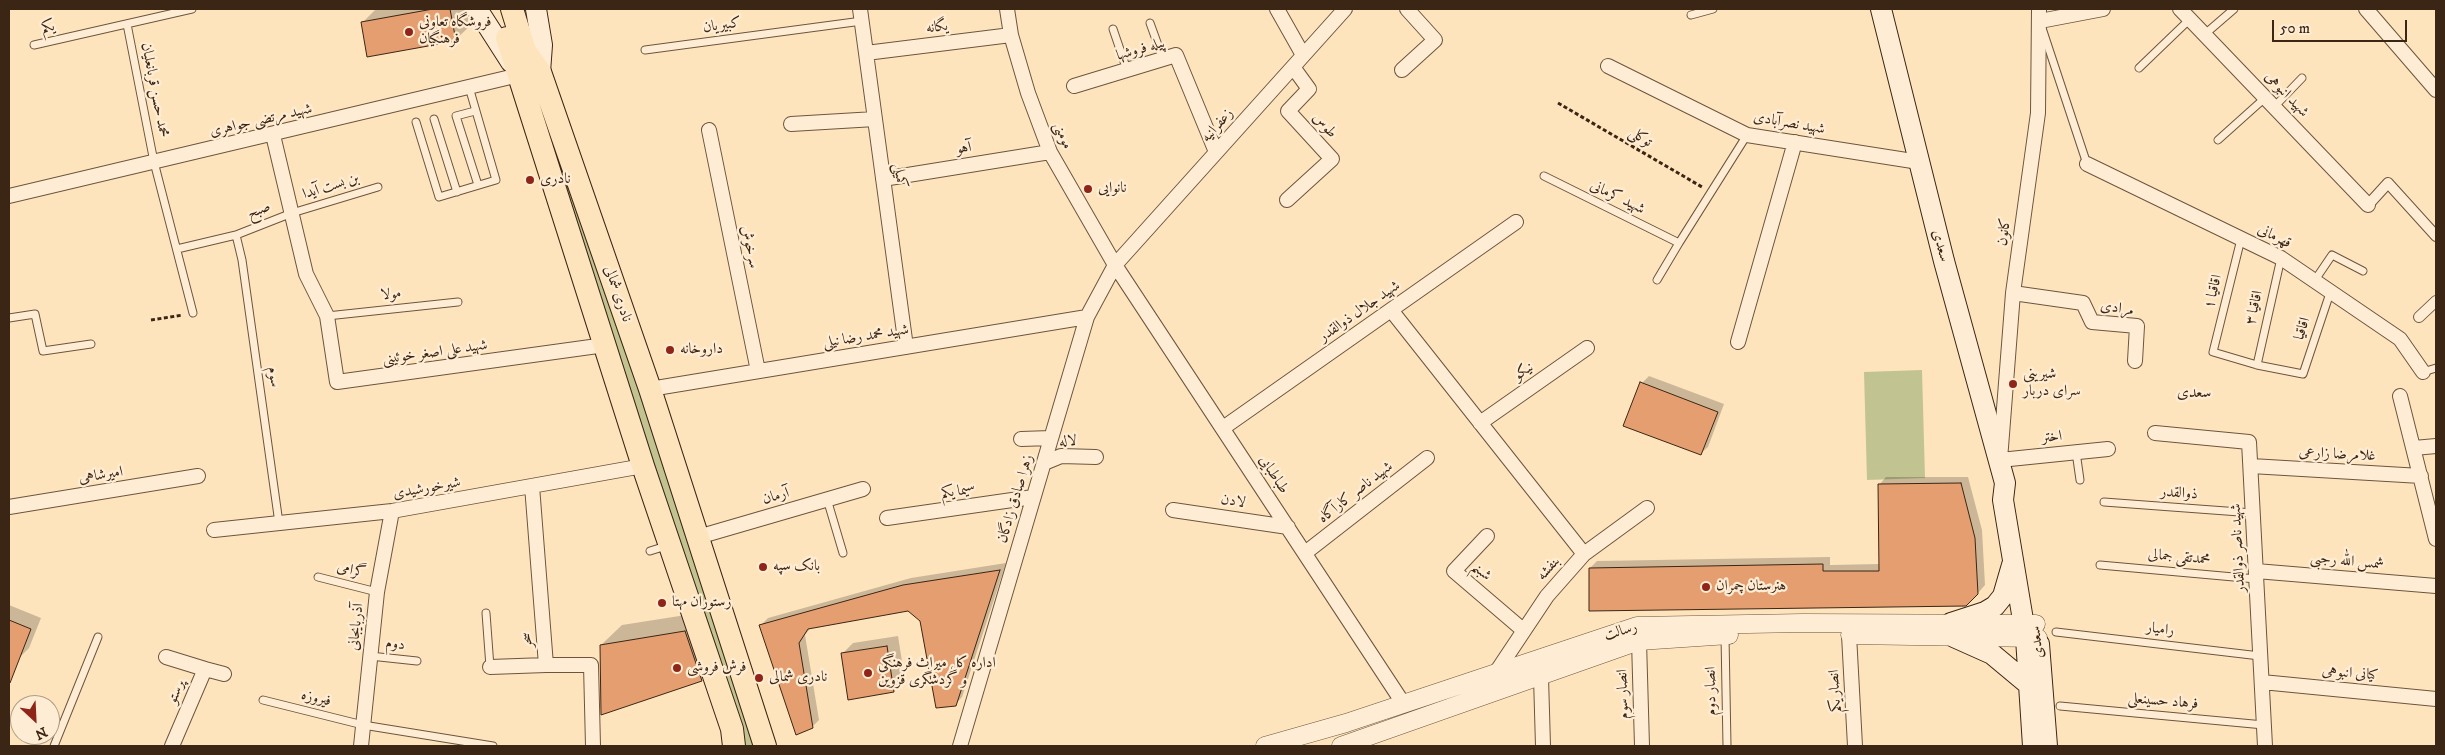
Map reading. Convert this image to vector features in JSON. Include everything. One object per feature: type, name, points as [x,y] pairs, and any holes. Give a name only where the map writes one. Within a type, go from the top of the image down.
[{"type":"main road","name":"نادری شمالی","points":[[477,9],[530,74]]},
{"type":"main road","name":"نادری شمالی","points":[[498,9],[530,74],[650,389],[765,746]]},
{"type":"main road","name":"نادری شمالی","points":[[512,9],[605,345],[643,466],[660,548],[732,729],[734,746]]},
{"type":"main road","name":"نادری شمالی","points":[[530,74],[542,45],[536,9]]},
{"type":"main road","name":"سعدی","points":[[1881,9],[1919,162],[2000,460],[2005,482],[2003,500],[2014,560],[2036,631],[2028,684],[2033,746]]},
{"type":"main road","name":"سعدی","points":[[2005,482],[2015,497],[2036,631],[2047,746]]},
{"type":"main road","points":[[1952,630],[1995,606],[2003,596],[2014,560]]},
{"type":"main road","points":[[1952,630],[1992,654],[2028,684]]},
{"type":"street","name":"مومنی","points":[[1007,9],[1011,35],[1028,93],[1050,152],[1115,265]]},
{"type":"street","points":[[1277,9],[1303,55]]},
{"type":"street","name":"زعفرانیه","points":[[1115,265],[1345,9]]},
{"type":"street","points":[[1402,70],[1434,40],[1407,9]]},
{"type":"street","points":[[2039,15],[2103,9]]},
{"type":"street","points":[[2366,9],[2436,90]]},
{"type":"street","name":"شهید انبوهی","points":[[2185,14],[2368,205]]},
{"type":"street","name":"کمیلی","points":[[861,15],[906,347]]},
{"type":"street","name":"کانون","points":[[2000,460],[2012,293],[2038,113],[2039,15]]},
{"type":"street","name":"یگانه","points":[[866,53],[1011,35]]},
{"type":"street","name":"پیله فروشها","points":[[1074,86],[1176,55],[1216,152]]},
{"type":"street","name":"شهید نصرآبادی","points":[[1608,66],[1747,135],[1919,162]]},
{"type":"street","name":"طوس","points":[[1287,200],[1332,159],[1288,111],[1309,89],[1293,67]]},
{"type":"street","name":"شهید مرتضی جواهری","points":[[9,196],[530,74]]},
{"type":"street","points":[[791,124],[876,119]]},
{"type":"street","name":"سرخوش","points":[[709,130],[758,371]]},
{"type":"street","points":[[272,135],[306,274],[327,316]]},
{"type":"street","points":[[1738,342],[1795,142]]},
{"type":"street","name":"آهو","points":[[884,179],[1050,152]]},
{"type":"street","name":"قهرمانی","points":[[2087,164],[2281,258],[2400,339],[2430,370]]},
{"type":"street","points":[[2368,205],[2388,183],[2436,236]]},
{"type":"street","name":"شهید جلال ذوالقدر","points":[[1223,428],[1516,222]]},
{"type":"street","name":"زهرا صادق زادگان","points":[[960,746],[1087,317],[1115,265]]},
{"type":"street","name":"طباطبایی","points":[[1115,265],[1403,703]]},
{"type":"street","name":"مرادی","points":[[2012,293],[2083,302],[2092,322],[2137,326],[2135,361]]},
{"type":"street","points":[[2419,317],[2436,301]]},
{"type":"street","points":[[1391,310],[1584,554]]},
{"type":"street","name":"شهید علی اصغر خوئینی","points":[[327,316],[337,382],[605,345]]},
{"type":"street","name":"شهید محمد رضا نیلی","points":[[650,389],[1087,317]]},
{"type":"street","name":"نیکو","points":[[1480,422],[1587,348]]},
{"type":"street","points":[[2400,396],[2422,476],[2436,538]]},
{"type":"street","name":"شهید ناصر ذوالقدر","points":[[2155,433],[2249,442],[2252,466],[2265,746]]},
{"type":"street","points":[[1021,439],[1051,438]]},
{"type":"street","points":[[2414,448],[2436,446]]},
{"type":"street","name":"اختر","points":[[2000,460],[2108,449]]},
{"type":"street","name":"لاله","points":[[1044,463],[1061,456],[1096,457]]},
{"type":"street","name":"شهید ناصر کارآگاه","points":[[1305,553],[1427,458]]},
{"type":"street","name":"شیرخورشیدی","points":[[214,530],[392,511],[643,466]]},
{"type":"street","name":"غلامرضا زارعی","points":[[2252,466],[2422,476]]},
{"type":"street","name":"امیرشاهی","points":[[9,508],[198,476]]},
{"type":"street","name":"سحر","points":[[532,486],[546,665],[591,665],[593,746]]},
{"type":"street","name":"آرمان","points":[[698,537],[863,489]]},
{"type":"street","name":"سیما یکم","points":[[887,518],[1033,498]]},
{"type":"street","name":"بنفشه","points":[[1497,671],[1547,596],[1584,554],[1647,508]]},
{"type":"street","name":"لادن","points":[[1173,510],[1288,527]]},
{"type":"street","name":"آذربایجانی","points":[[361,746],[377,592],[392,511]]},
{"type":"street","name":"شبنم","points":[[1487,536],[1454,571],[1523,630]]},
{"type":"street","name":"شمس الله رجبی","points":[[2256,575],[2436,586]]},
{"type":"street","name":"رسالت","points":[[1265,746],[1316,740],[1403,703],[1637,626],[2036,631]]},
{"type":"street","name":"رسالت","points":[[1341,746],[1639,641],[1724,635],[1849,635],[1952,630]]},
{"type":"street","name":"انصار یکم","points":[[1849,635],[1855,746]]},
{"type":"street","name":"انصار سوم","points":[[1639,641],[1642,746]]},
{"type":"street","points":[[166,658],[205,668]]},
{"type":"street","points":[[490,668],[546,665]]},
{"type":"street","name":"پرستو","points":[[172,746],[205,668],[224,674]]},
{"type":"street","points":[[1541,677],[1543,746]]},
{"type":"street","name":"کیانی انبوهی","points":[[2262,682],[2436,699]]},
{"type":"lane","points":[[126,24],[192,9]]},
{"type":"lane","points":[[1691,15],[1713,9]]},
{"type":"lane","points":[[2205,34],[2234,9]]},
{"type":"lane","points":[[2139,68],[2185,14]]},
{"type":"lane","name":"کبیریان","points":[[645,50],[861,15]]},
{"type":"lane","points":[[2039,15],[2087,164]]},
{"type":"lane","points":[[1150,23],[1163,59]]},
{"type":"lane","name":"یکم","points":[[34,45],[126,24]]},
{"type":"lane","name":"محمد حسن قربانعلیان","points":[[126,24],[154,162],[193,313]]},
{"type":"lane","points":[[1113,29],[1127,70]]},
{"type":"lane","points":[[2218,140],[2302,78]]},
{"type":"lane","points":[[416,122],[439,197],[496,180],[469,87]]},
{"type":"lane","points":[[475,111],[456,116],[478,185]]},
{"type":"lane","points":[[434,119],[457,192]]},
{"type":"lane","points":[[1657,280],[1747,135]]},
{"type":"lane","name":"شهید کرمانی","points":[[1544,176],[1679,243]]},
{"type":"lane","name":"بن بست آیدا","points":[[292,213],[378,187]]},
{"type":"lane","name":"صبح","points":[[177,249],[236,235],[292,213]]},
{"type":"lane","name":"سوم","points":[[236,235],[242,260],[279,523]]},
{"type":"lane","name":"اقاقیا ۱","points":[[2241,239],[2213,352],[2257,365]]},
{"type":"lane","points":[[2315,280],[2332,255],[2364,271]]},
{"type":"lane","name":"اقاقیا ۳","points":[[2257,365],[2281,258]]},
{"type":"lane","name":"اقاقیا","points":[[2257,365],[2303,374],[2330,292]]},
{"type":"lane","name":"مولا","points":[[327,316],[458,302]]},
{"type":"lane","points":[[9,318],[35,314],[43,351],[91,344]]},
{"type":"lane","points":[[2076,452],[2080,480]]},
{"type":"lane","points":[[827,499],[844,552]]},
{"type":"lane","name":"ذوالقدر","points":[[2104,502],[2253,513]]},
{"type":"lane","name":"محمدتقی جمالی","points":[[2100,565],[2256,575]]},
{"type":"lane","name":"گرامی","points":[[318,577],[377,592]]},
{"type":"lane","points":[[486,614],[490,668]]},
{"type":"lane","name":"رامیار","points":[[2036,631],[2260,656]]},
{"type":"lane","name":"انصار دوم","points":[[1724,635],[1727,746]]},
{"type":"lane","points":[[54,746],[98,637]]},
{"type":"lane","name":"دوم","points":[[370,656],[418,661]]},
{"type":"lane","name":"فیروزه","points":[[263,700],[363,725],[493,746]]},
{"type":"lane","name":"فرهاد حسینعلی","points":[[2060,706],[2264,724]]},
{"type":"path","name":"توکلی","points":[[1558,103],[1711,192]]},
{"type":"path","points":[[151,320],[193,313]]},
{"type":"green space","points":[[561,132],[765,746],[734,746],[539,138]]},
{"type":"green space","points":[[1922,370],[1925,478],[1867,480],[1864,372]]},
{"type":"building","name":"فروشگاه تعاونی فرهنگیان","points":[[433,9],[450,9],[456,41],[367,57],[361,22]]},
{"type":"building","points":[[1640,382],[1718,412],[1701,455],[1623,426]]},
{"type":"building","points":[[1961,483],[1975,538],[1978,594],[1966,606],[1589,611],[1589,568],[1823,564],[1823,571],[1879,571],[1878,484]]},
{"type":"building","points":[[1000,570],[956,706],[936,708],[920,621],[908,611],[808,629],[799,643],[813,728],[796,735],[759,625],[903,585]]},
{"type":"building","points":[[9,620],[31,629],[10,683],[9,683]]},
{"type":"building","points":[[685,631],[702,681],[601,715],[600,645]]},
{"type":"building","name":"اداره کل میراث فرهنگی و گردشگری قزوین","points":[[887,646],[894,692],[848,700],[841,653]]},
{"type":"place","name":"فروشگاه تعاونی فرهنگیان","points":[[409,32]]},
{"type":"place","name":"نادری","points":[[530,180]]},
{"type":"place","name":"نانوایی","points":[[1088,189]]},
{"type":"place","name":"داروخانه","points":[[670,350]]},
{"type":"place","name":"شیرینی سرای دربار","points":[[2013,384]]},
{"type":"place","name":"بانک سپه","points":[[763,567]]},
{"type":"place","name":"هنرستان چمران","points":[[1706,587]]},
{"type":"place","name":"رستوران مهتا","points":[[662,603]]},
{"type":"place","name":"فرش فروشی","points":[[677,668]]},
{"type":"place","name":"اداره کل میراث فرهنگی و گردشگری قزوین","points":[[868,673]]},
{"type":"place","name":"نادری شمالی","points":[[759,678]]},
{"type":"district","name":"سعدی","points":[[2194,394]]}]
